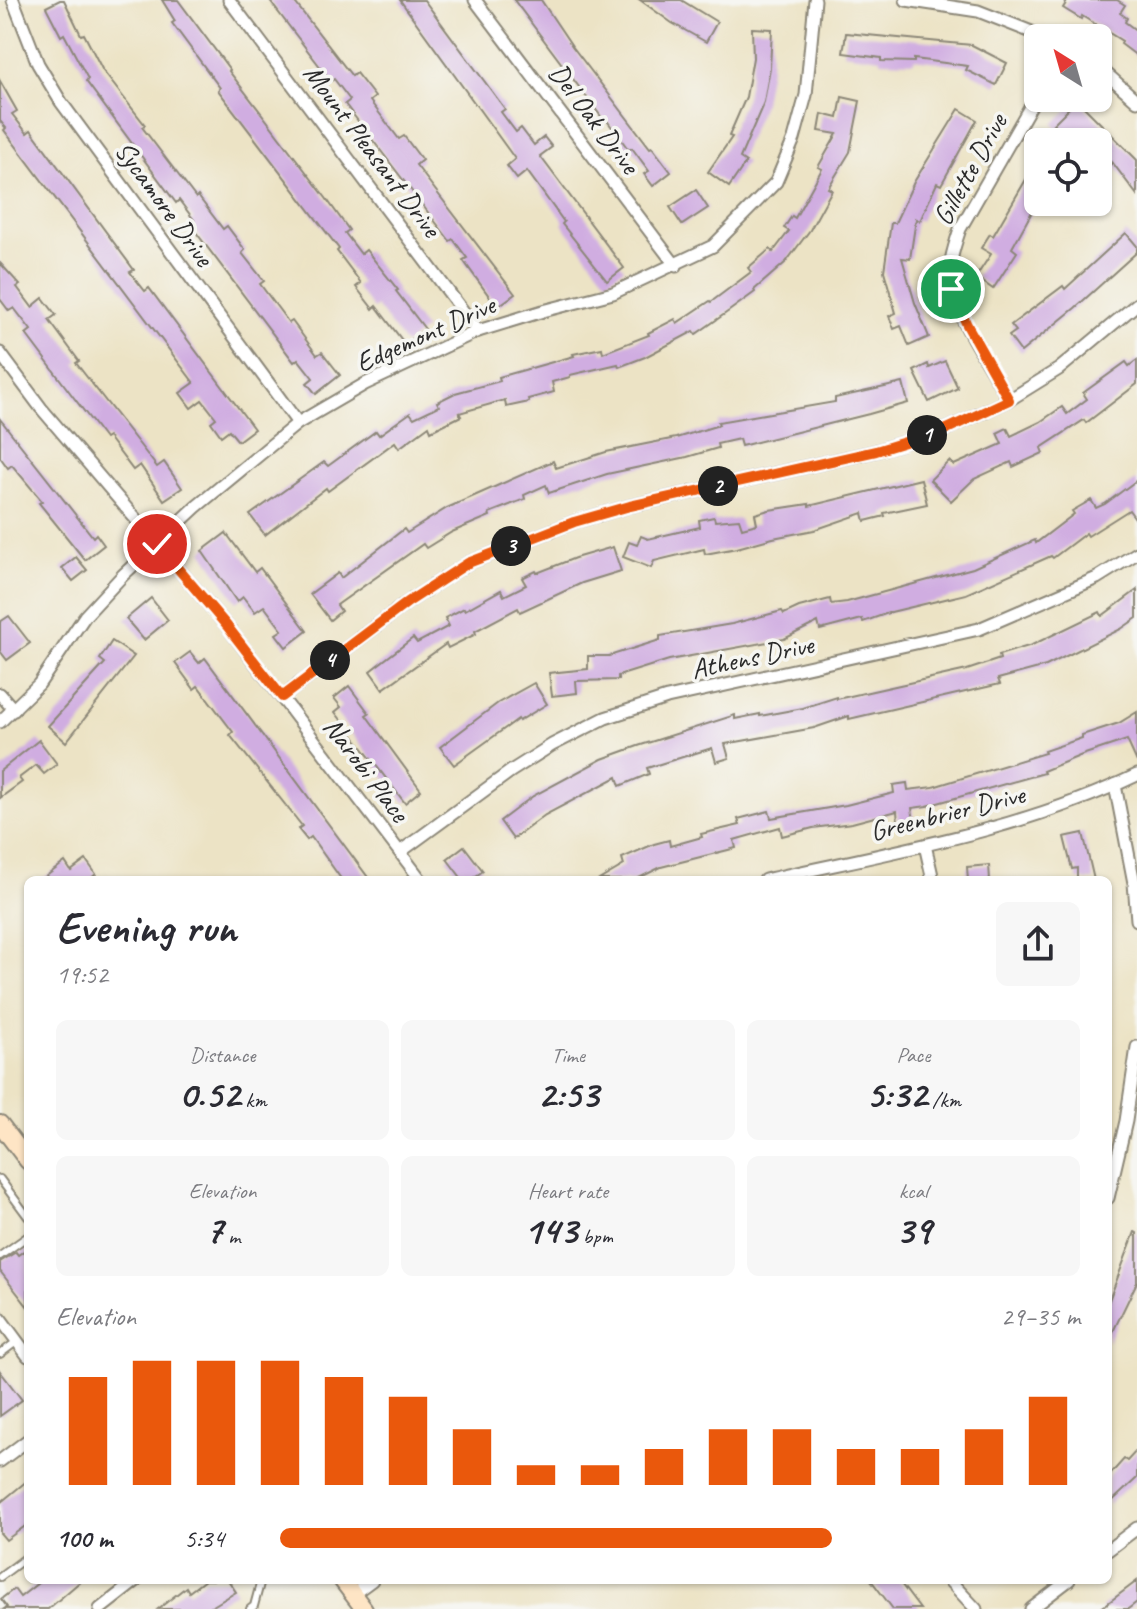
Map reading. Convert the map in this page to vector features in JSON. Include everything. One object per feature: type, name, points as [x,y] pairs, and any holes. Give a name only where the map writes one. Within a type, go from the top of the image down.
[{"type":"street","name":"Sycamore Drive","points":[[13,0],[38,64],[61,102],[298,423]]},
{"type":"street","name":"Mount Pleasant Drive","points":[[229,0],[478,331]]},
{"type":"street","name":"Del Oak Drive","points":[[475,0],[676,266]]},
{"type":"street","name":"Edgemont Drive","points":[[0,722],[39,684],[85,616],[123,575],[196,507],[298,423],[365,384],[478,331],[613,293],[713,246],[776,182],[794,139],[806,95],[815,0]]},
{"type":"street","points":[[906,0],[978,11],[1024,29]]},
{"type":"street","points":[[1112,79],[1137,101]]},
{"type":"street","name":"Gillette Drive","points":[[1009,400],[967,325],[951,289],[953,250],[960,229],[1027,112]]},
{"type":"street","points":[[282,697],[408,602],[468,563],[574,522],[630,506],[876,451],[933,434],[1009,400],[1059,369],[1137,304]]},
{"type":"street","name":"Narobi Place","points":[[0,353],[41,408],[227,626],[418,876]]},
{"type":"street","name":"Athens Drive","points":[[400,852],[511,771],[552,745],[605,718],[667,698],[979,629],[1097,578],[1137,553]]},
{"type":"street","points":[[0,694],[14,710]]},
{"type":"street","name":"Greenbrier Drive","points":[[783,876],[925,845],[1033,817],[1137,775]]},
{"type":"street","points":[[1115,785],[1134,883],[1137,920]]},
{"type":"street","points":[[925,845],[932,876]]},
{"type":"street","points":[[1112,1181],[1126,1121],[1137,1047]]},
{"type":"street","points":[[0,1124],[24,1156]]},
{"type":"street","points":[[0,1318],[24,1351]]},
{"type":"street","points":[[0,1461],[24,1443]]},
{"type":"street","points":[[1112,1547],[1137,1528]]},
{"type":"street","points":[[100,1609],[132,1584]]},
{"type":"street","points":[[345,1584],[364,1609]]},
{"type":"street","points":[[353,1594],[367,1584]]},
{"type":"street","points":[[953,1584],[976,1609]]},
{"type":"street","points":[[1031,1609],[1064,1584]]},
{"type":"lane","points":[[0,1179],[24,1212]]},
{"type":"lane","points":[[0,1256],[24,1239]]},
{"type":"lane","points":[[0,1354],[17,1341]]},
{"type":"lane","points":[[0,1577],[24,1559]]},
{"type":"lane","points":[[250,1609],[254,1606],[260,1584]]},
{"type":"building","points":[[64,0],[103,71],[145,125],[142,127],[196,198],[198,196],[223,229],[227,226],[245,250],[242,253],[264,281],[260,284],[289,323],[292,321],[317,355],[322,352],[340,375],[316,394],[307,383],[313,378],[298,359],[294,362],[189,223],[194,220],[179,200],[176,203],[86,81],[88,79],[64,34],[61,36],[46,7]]},
{"type":"building","points":[[162,0],[178,0],[349,230],[345,233],[361,254],[366,250],[425,329],[405,344],[376,306],[373,309],[356,287],[361,283],[337,251],[339,249],[218,90],[220,88],[172,23],[175,21]]},
{"type":"building","points":[[269,0],[293,0],[352,76],[356,73],[375,97],[370,101],[399,139],[404,136],[422,160],[416,165],[515,294],[497,307],[463,260],[467,258],[453,239],[450,241],[345,104],[350,100],[334,79],[331,81]]},
{"type":"building","points":[[400,0],[424,0],[505,109],[501,112],[516,132],[521,128],[534,145],[544,137],[552,147],[540,156],[624,268],[607,281],[562,224],[564,222],[527,171],[517,179],[507,166],[515,159]]},
{"type":"building","points":[[514,0],[541,0],[572,46],[671,172],[653,186],[644,174],[649,171],[632,148],[629,150],[603,119]]},
{"type":"building","points":[[640,0],[681,0],[717,22],[706,42]]},
{"type":"building","points":[[1068,0],[1117,0],[1125,5],[1120,13],[1127,18],[1125,22],[1137,31],[1137,56],[1112,35],[1112,24],[1095,24],[1063,8]]},
{"type":"building","points":[[752,28],[772,29],[770,68],[764,102],[740,158],[746,162],[729,187],[708,172],[732,137],[729,136],[746,97],[753,58]]},
{"type":"building","points":[[846,33],[972,45],[1007,63],[996,85],[966,70],[968,66],[914,59],[914,62],[881,61],[881,58],[843,53]]},
{"type":"building","points":[[0,81],[17,111],[12,114],[27,133],[31,130],[134,270],[130,272],[145,291],[149,288],[254,429],[238,441],[229,430],[221,436],[211,422],[216,418],[202,400],[191,408],[180,393],[194,383],[4,130],[6,128],[0,121]]},
{"type":"building","points":[[842,97],[860,101],[850,152],[828,188],[832,190],[810,230],[786,262],[755,292],[729,311],[696,334],[694,331],[645,357],[619,367],[618,364],[570,375],[552,382],[554,392],[528,399],[529,402],[506,407],[505,400],[459,413],[461,416],[431,431],[429,426],[399,448],[395,442],[328,491],[326,488],[265,535],[250,515],[324,462],[328,466],[376,431],[379,435],[410,413],[414,418],[439,406],[437,402],[455,393],[500,381],[499,377],[573,354],[602,348],[603,353],[649,335],[675,319],[677,323],[711,302],[751,272],[748,268],[770,249],[773,252],[789,231],[784,228],[792,216],[795,218],[837,134],[819,131],[822,114],[838,118]]},
{"type":"building","points":[[959,109],[977,120],[941,185],[937,183],[920,221],[916,219],[910,259],[902,258],[929,337],[909,346],[901,326],[894,329],[889,316],[896,313],[884,271],[891,223],[895,223],[914,182]]},
{"type":"building","points":[[1065,112],[1089,112],[1105,128],[1057,128],[1053,124]]},
{"type":"building","points":[[1112,135],[1137,160],[1137,195],[1112,162]]},
{"type":"building","points":[[1024,183],[1024,216],[1030,216],[1012,248],[1017,252],[993,289],[976,277],[991,254],[981,248],[990,234],[993,236]]},
{"type":"building","points":[[696,190],[708,208],[682,225],[670,207]]},
{"type":"building","points":[[1126,233],[1137,246],[1137,252],[1021,352],[1009,336],[1016,331],[1011,325],[1063,286],[1065,289]]},
{"type":"building","points":[[0,263],[20,285],[17,287],[32,307],[43,298],[56,315],[49,320],[79,361],[76,363],[157,467],[164,462],[182,488],[164,500],[140,465],[133,470],[108,437],[105,439],[26,334],[31,330],[14,308],[9,311],[0,299]]},
{"type":"building","points":[[1137,360],[1137,384],[1086,423],[1084,420],[1041,448],[1043,453],[1013,467],[1011,462],[974,479],[951,501],[930,480],[949,461],[954,465],[1002,444],[997,433],[1007,428],[1011,436],[1062,407],[1067,414],[1087,399],[1083,393],[1126,362],[1129,366]]},
{"type":"building","points":[[945,361],[958,388],[929,402],[914,371]]},
{"type":"building","points":[[903,383],[908,403],[741,446],[739,439],[717,444],[718,448],[607,474],[549,493],[546,485],[524,495],[525,499],[489,513],[490,516],[452,532],[426,548],[423,544],[337,605],[341,611],[330,620],[310,594],[338,573],[341,578],[404,529],[407,533],[447,508],[553,461],[556,468],[606,452],[676,438],[719,425],[718,422],[835,402],[835,398]]},
{"type":"building","points":[[0,419],[93,537],[96,534],[104,545],[85,560],[39,503],[42,501],[12,465],[8,468],[0,457]]},
{"type":"building","points":[[921,479],[927,504],[884,513],[885,516],[865,521],[863,513],[814,530],[737,548],[705,554],[704,549],[654,561],[651,568],[623,557],[629,542],[637,545],[641,536],[648,539],[700,527],[699,520],[714,517],[715,521],[739,519],[742,528],[757,524],[755,514],[769,510],[809,506]]},
{"type":"building","points":[[1137,480],[1137,521],[1129,510],[1088,536],[1086,533],[1053,558],[1051,556],[966,594],[863,622],[862,619],[820,630],[818,622],[784,639],[669,660],[618,676],[618,680],[576,681],[577,693],[552,696],[549,673],[588,669],[588,656],[609,656],[660,640],[660,636],[732,624],[782,611],[784,614],[830,599],[831,604],[847,602],[973,568],[1035,540],[1036,543],[1074,514],[1072,511],[1091,500],[1096,508],[1105,504]]},
{"type":"building","points":[[226,533],[255,572],[260,568],[307,631],[286,647],[276,634],[282,630],[264,606],[255,612],[243,597],[237,602],[202,551]]},
{"type":"building","points":[[613,547],[621,571],[582,583],[520,612],[518,608],[448,648],[446,644],[383,689],[370,671],[413,638],[417,643],[449,626],[445,618],[501,590],[504,596],[526,585],[522,578]]},
{"type":"building","points":[[76,557],[87,570],[73,581],[62,568]]},
{"type":"building","points":[[1137,590],[1137,618],[1121,629],[1046,666],[998,679],[1000,684],[849,719],[849,716],[814,728],[725,744],[729,758],[716,762],[712,748],[647,768],[649,774],[620,786],[617,777],[545,815],[513,839],[500,821],[533,796],[602,759],[735,715],[735,719],[803,708],[837,697],[967,670],[1000,659],[999,655],[1032,645],[1100,612],[1102,616]]},
{"type":"building","points":[[151,598],[168,620],[144,640],[126,619]]},
{"type":"building","points":[[9,616],[30,643],[7,660],[0,651],[0,622]]},
{"type":"building","points":[[112,641],[134,656],[66,742],[48,726],[105,663],[100,659]]},
{"type":"building","points":[[190,652],[199,663],[205,658],[367,876],[339,876],[311,837],[307,840],[298,829],[302,826],[230,735],[233,732],[198,686],[194,689],[175,663]]},
{"type":"building","points":[[534,683],[547,704],[518,719],[454,765],[440,747],[498,703]]},
{"type":"building","points":[[349,686],[369,713],[366,715],[421,790],[405,803],[335,712],[341,707],[334,698]]},
{"type":"building","points":[[1137,712],[1137,762],[1127,740],[1082,755],[1044,773],[912,808],[914,821],[898,823],[897,811],[782,836],[780,827],[734,840],[736,848],[661,867],[643,876],[606,876],[624,865],[622,858],[654,844],[669,840],[670,846],[702,837],[701,834],[740,825],[738,819],[769,811],[771,818],[846,805],[894,793],[893,785],[907,783],[908,790],[933,787],[1045,753],[1082,738],[1082,735],[1119,723]]},
{"type":"building","points":[[39,740],[57,764],[44,774],[36,765],[19,778],[22,782],[0,798],[0,771]]},
{"type":"building","points":[[1083,833],[1093,876],[1077,876],[1077,868],[1072,869],[1064,837]]},
{"type":"building","points":[[464,846],[483,871],[476,876],[460,876],[447,859]]},
{"type":"building","points":[[86,860],[96,874],[46,876],[65,862],[71,871]]},
{"type":"building","points":[[989,865],[990,876],[968,876],[967,867]]},
{"type":"building","points":[[1135,1232],[1137,1282],[1112,1334],[1112,1292]]},
{"type":"building","points":[[24,1251],[24,1302],[0,1271],[0,1262],[16,1252],[18,1255]]},
{"type":"building","points":[[0,1371],[22,1400],[0,1416]]},
{"type":"building","points":[[1137,1450],[1137,1478],[1112,1501],[1112,1472],[1124,1459],[1127,1461]]},
{"type":"building","points":[[24,1483],[24,1527],[6,1540],[0,1533],[0,1503]]},
{"type":"building","points":[[1137,1581],[1137,1602],[1128,1609],[1100,1609]]},
{"type":"building","points":[[37,1584],[77,1584],[48,1609],[4,1609],[7,1607],[1,1599],[14,1589],[20,1597]]},
{"type":"building","points":[[200,1584],[231,1584],[236,1592],[208,1609],[158,1609],[186,1587],[189,1592]]},
{"type":"building","points":[[874,1584],[901,1584],[920,1609],[893,1609]]},
{"type":"route","points":[[157,544],[282,697],[408,602],[468,563],[574,522],[630,506],[876,451],[947,429],[1009,400],[967,325],[951,289]]}]
